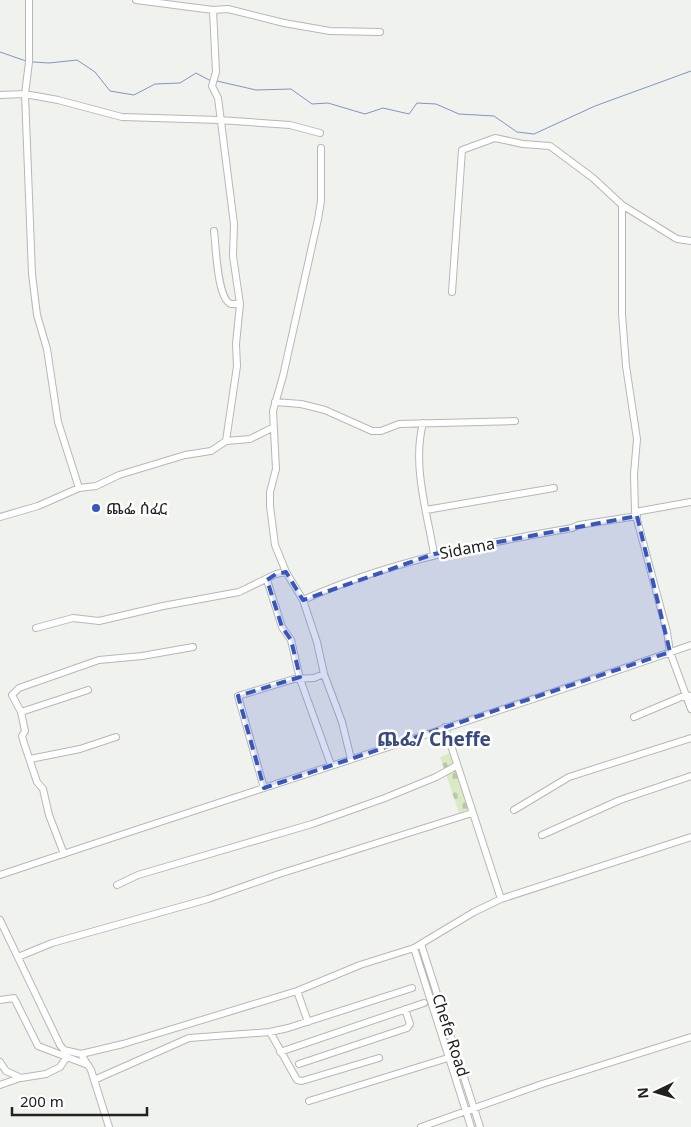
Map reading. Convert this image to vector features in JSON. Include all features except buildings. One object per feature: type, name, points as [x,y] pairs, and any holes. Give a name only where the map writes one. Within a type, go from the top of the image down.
[{"type":"street","points":[[28,0],[29,62],[25,94],[31,257],[36,304],[47,349],[58,422],[79,488]]},
{"type":"street","points":[[136,0],[213,10],[228,10],[330,31],[380,32]]},
{"type":"street","points":[[213,10],[216,72],[212,86],[218,98],[219,120],[234,224],[233,256],[240,304],[236,344],[237,366],[226,441]]},
{"type":"street","points":[[0,95],[25,94],[58,100],[122,117],[219,120],[290,125],[320,133]]},
{"type":"street","points":[[452,292],[462,150],[496,138],[523,144],[550,146],[593,178],[622,205],[677,239],[691,241]]},
{"type":"street","points":[[321,148],[321,201],[318,219],[283,376],[275,402],[272,428],[276,445],[276,469],[270,492],[270,506],[274,545],[286,572],[304,600],[317,642],[324,674],[342,722],[351,759]]},
{"type":"street","points":[[622,205],[622,314],[626,366],[637,439],[634,474],[636,514],[667,632],[670,652],[688,696],[691,709]]},
{"type":"street","points":[[214,231],[218,273],[225,299],[231,304],[240,304]]},
{"type":"street","points":[[275,402],[301,404],[325,410],[372,431],[381,431],[399,424],[515,421]]},
{"type":"street","points":[[423,423],[419,447],[426,510],[434,554]]},
{"type":"street","points":[[0,517],[38,506],[79,488],[96,486],[119,475],[185,455],[211,451],[226,441],[250,439],[272,428]]},
{"type":"street","points":[[426,510],[554,488]]},
{"type":"street","name":"Sidama","points":[[304,600],[332,586],[434,554],[572,528],[691,502]]},
{"type":"street","points":[[36,628],[73,618],[99,622],[163,606],[209,599],[239,592],[276,574],[286,572]]},
{"type":"street","points":[[267,580],[282,627],[291,640],[300,679],[331,765]]},
{"type":"street","points":[[0,875],[331,765],[380,751],[445,727],[691,645]]},
{"type":"street","points":[[64,854],[22,736],[25,731],[21,712],[12,695],[19,688],[99,660],[142,656],[193,646]]},
{"type":"street","points":[[264,788],[238,696],[255,689],[324,674]]},
{"type":"street","points":[[21,712],[88,690]]},
{"type":"street","points":[[634,717],[688,696]]},
{"type":"street","points":[[445,727],[456,766],[488,856],[501,900]]},
{"type":"street","points":[[30,759],[80,749],[116,737]]},
{"type":"street","points":[[514,810],[569,777],[691,738]]},
{"type":"street","points":[[117,885],[138,875],[327,819],[393,795],[436,777],[456,766]]},
{"type":"street","points":[[542,835],[620,800],[691,776]]},
{"type":"street","points":[[18,957],[52,944],[208,899],[279,874],[472,813]]},
{"type":"street","points":[[0,920],[60,1045],[64,1050],[81,1054],[166,1032],[297,991],[360,965],[414,948],[474,912],[501,900],[691,837]]},
{"type":"street","name":"Chefe Road","points":[[422,944],[480,1127]]},
{"type":"street","name":"Chefe Road","points":[[414,948],[471,1127]]},
{"type":"street","points":[[94,1080],[189,1038],[270,1032],[308,1022],[412,988]]},
{"type":"street","points":[[297,991],[308,1022]]},
{"type":"street","points":[[0,1000],[14,998],[38,1046],[88,1065]]},
{"type":"street","points":[[280,1052],[424,1003]]},
{"type":"street","points":[[299,1064],[407,1028],[410,1024],[405,1009]]},
{"type":"street","points":[[270,1032],[297,1080],[302,1081],[379,1058]]},
{"type":"street","points":[[421,1127],[542,1084],[691,1038]]},
{"type":"street","points":[[81,1054],[94,1080],[109,1127]]},
{"type":"street","points":[[309,1101],[457,1055]]},
{"type":"street","points":[[0,1085],[21,1078],[46,1074],[60,1067],[66,1058]]},
{"type":"street","points":[[0,1062],[6,1071],[21,1078]]},
{"type":"highlighted area","points":[[637,516],[670,652],[264,788],[238,696],[300,677],[291,640],[282,627],[267,580],[276,574],[286,572],[303,600],[434,554]]},
{"type":"green space","points":[[450,753],[468,809],[459,813],[440,757]]},
{"type":"waterway","points":[[0,52],[26,61]]},
{"type":"waterway","points":[[33,62],[49,63],[77,60],[95,72],[110,91],[134,95],[155,84],[180,83],[196,73],[211,81]]},
{"type":"waterway","points":[[217,81],[256,90],[291,89],[312,104],[328,103],[365,114],[383,108],[409,114],[417,103],[436,104],[459,114],[494,116],[517,132],[534,134],[595,106],[691,71]]},
{"type":"place","name":"ጨፌ ሰፈር","points":[[96,508]]},
{"type":"district","name":"ጨፌ/ Cheffe","points":[[434,739]]}]
